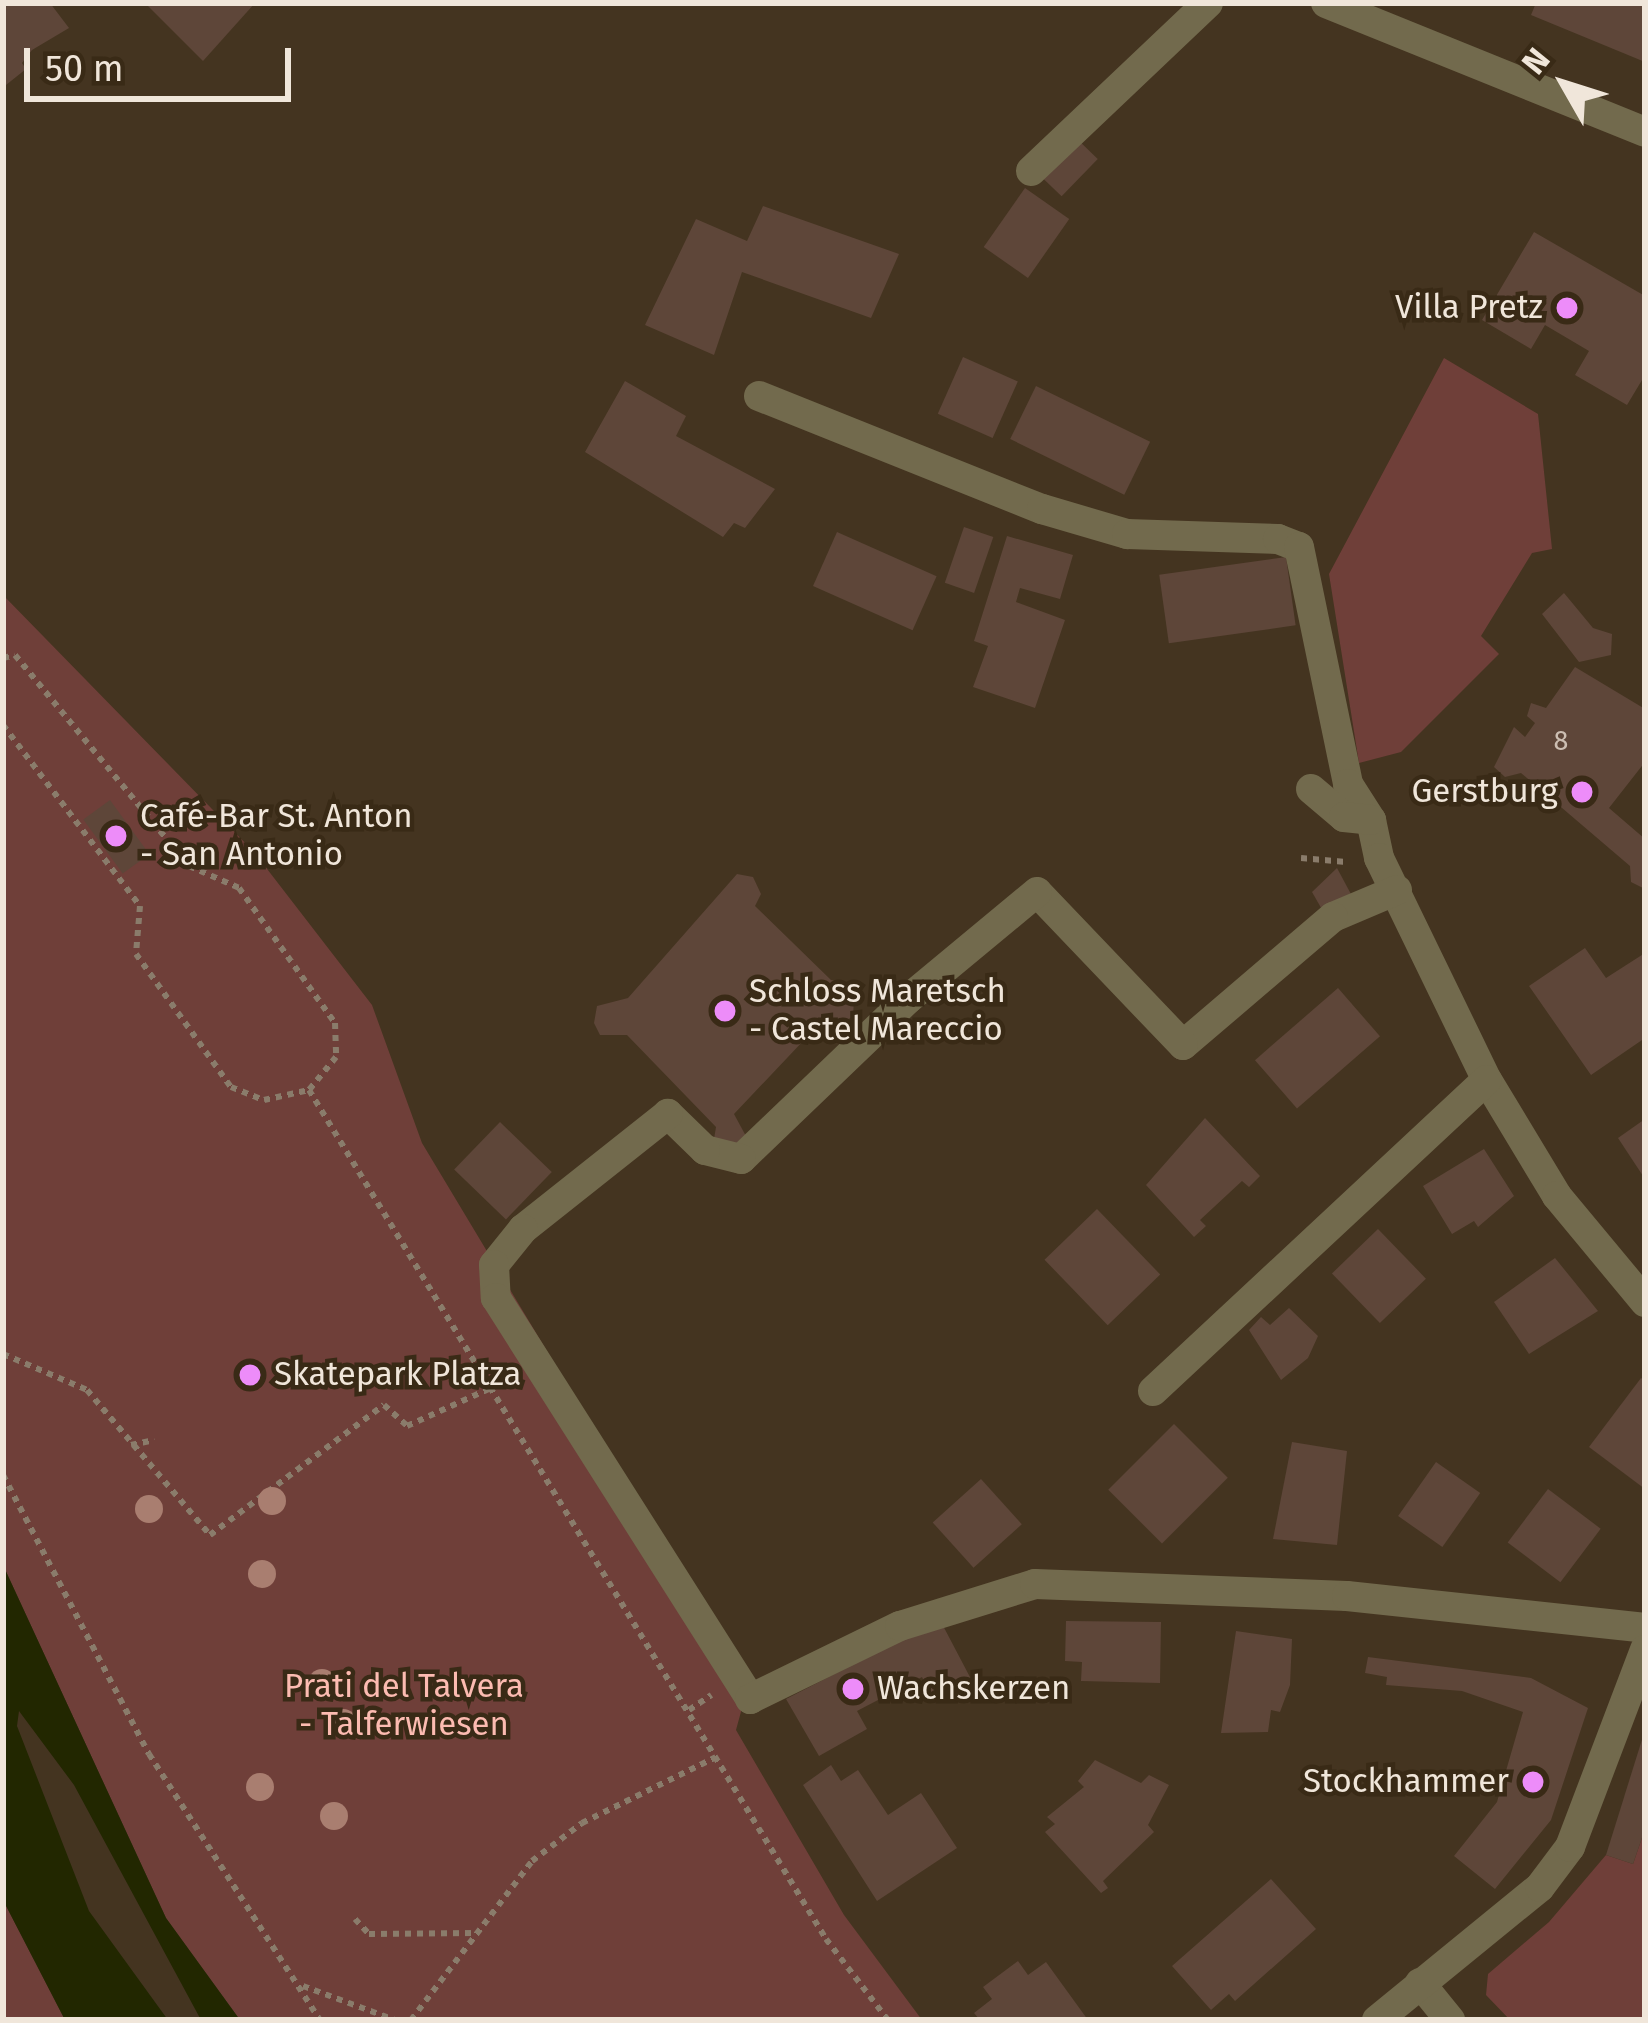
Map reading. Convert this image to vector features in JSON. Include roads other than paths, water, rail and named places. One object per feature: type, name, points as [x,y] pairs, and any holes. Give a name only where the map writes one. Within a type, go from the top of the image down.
[{"type":"street","points":[[1031,171],[1208,3]]},
{"type":"street","points":[[1326,3],[1645,132]]},
{"type":"street","points":[[758,396],[1126,534],[1278,539],[1299,547],[1348,784],[1371,820],[1379,858],[1487,1080],[1557,1196],[1645,1302]]},
{"type":"street","points":[[1311,788],[1344,817],[1371,820]]},
{"type":"street","points":[[1396,890],[1333,916],[1183,1045],[1037,892],[908,999],[741,1159],[705,1150],[668,1114],[523,1229],[494,1265],[496,1298],[750,1699],[900,1626],[1036,1584],[1347,1596],[1645,1628]]},
{"type":"street","points":[[1153,1391],[1487,1080]]},
{"type":"street","points":[[1376,2020],[1540,1888],[1570,1846],[1642,1658]]},
{"type":"street","points":[[1420,1983],[1450,2020]]},
{"type":"place","name":"Villa Pretz","points":[[1567,308]]},
{"type":"place","name":"Gerstburg","points":[[1582,792]]},
{"type":"place","name":"Café-Bar St. Anton - San Antonio","points":[[116,836]]},
{"type":"place","name":"Schloss Maretsch - Castel Mareccio","points":[[725,1011]]},
{"type":"place","name":"Skatepark Platza","points":[[250,1375]]},
{"type":"place","name":"Wachskerzen","points":[[853,1689]]},
{"type":"place","name":"Stockhammer","points":[[1533,1782]]},
{"type":"park label","name":"Prati del Talvera - Talferwiesen","points":[[404,1706]]}]
